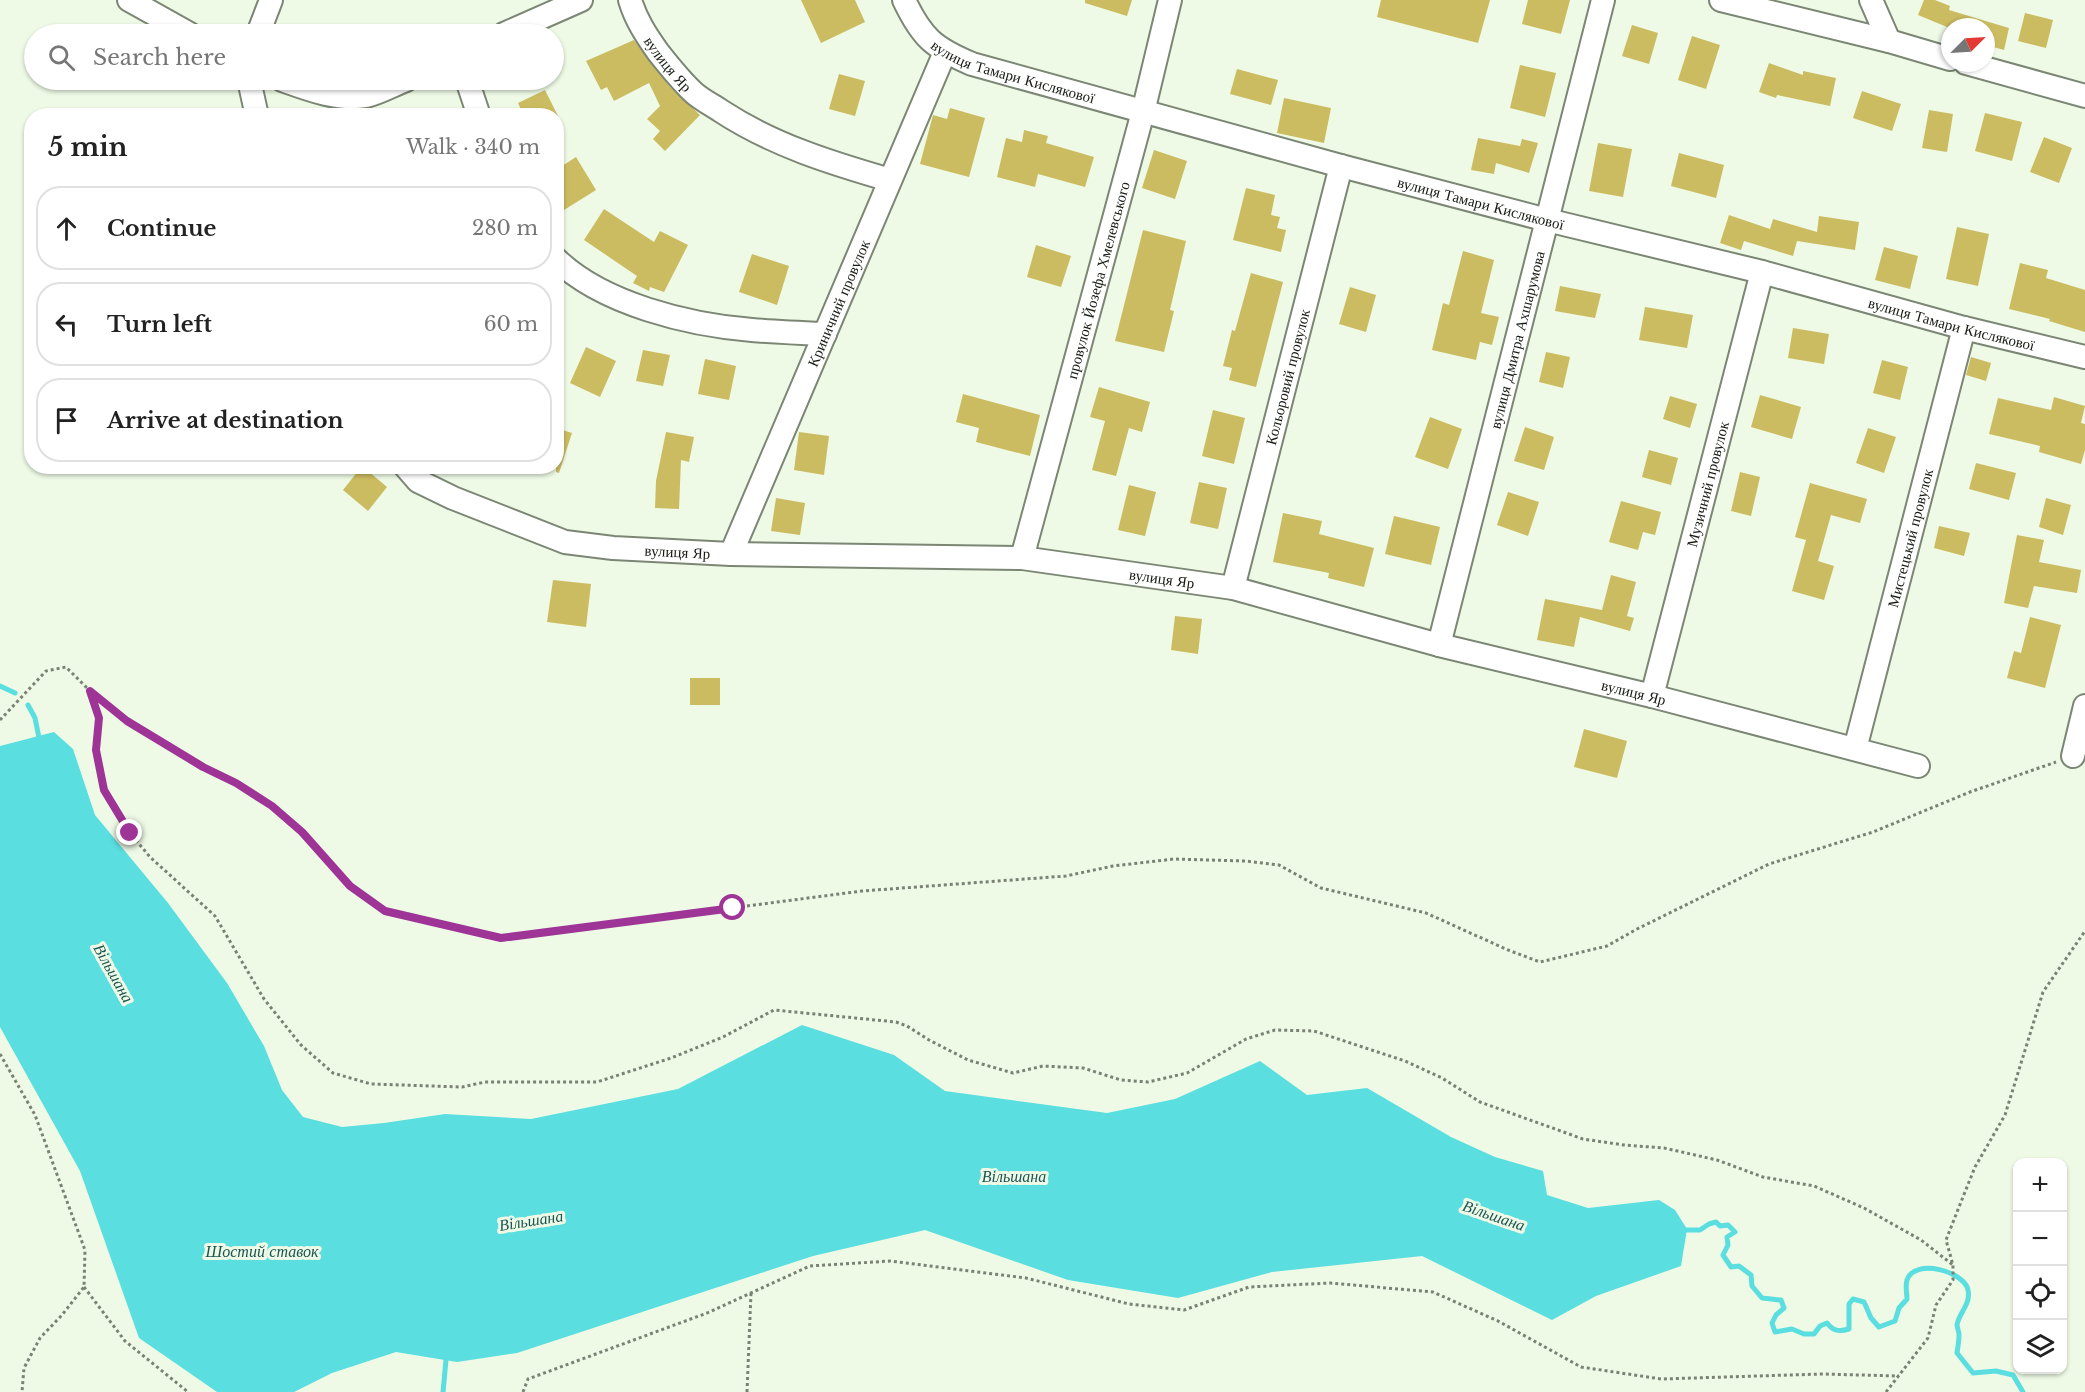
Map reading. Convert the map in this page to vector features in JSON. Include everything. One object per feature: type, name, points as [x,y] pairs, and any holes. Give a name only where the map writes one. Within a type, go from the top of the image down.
[{"type":"street","points":[[129,0],[172,24]]},
{"type":"street","points":[[262,24],[271,0]]},
{"type":"street","points":[[527,24],[581,0]]},
{"type":"street","name":"вулиця Яр","points":[[630,0],[635,17],[647,37],[695,94],[766,137],[818,159],[890,180]]},
{"type":"street","name":"вулиця Тамари Кислякової","points":[[904,0],[927,40],[945,52],[972,64],[1341,166],[1547,220],[1762,272],[1964,328],[2085,357]]},
{"type":"street","name":"провулок Йозефа Хмелевського","points":[[1022,558],[1143,112],[1170,0]]},
{"type":"street","name":"вулиця Дмитра Ахшарумова","points":[[1439,645],[1603,0]]},
{"type":"street","points":[[1721,0],[1941,55]]},
{"type":"street","points":[[1871,0],[1889,41]]},
{"type":"street","name":"Криничний провулок","points":[[731,554],[945,52]]},
{"type":"street","points":[[1995,71],[2085,96]]},
{"type":"street","points":[[251,90],[255,108]]},
{"type":"street","points":[[314,90],[348,97],[367,96],[382,90]]},
{"type":"street","points":[[470,90],[476,108]]},
{"type":"street","name":"Кольоровий провулок","points":[[1233,588],[1341,166]]},
{"type":"street","points":[[564,265],[593,286],[621,300],[673,316],[750,330],[825,334]]},
{"type":"street","name":"Музичний провулок","points":[[1652,696],[1762,272]]},
{"type":"street","name":"Мистецький провулок","points":[[1855,749],[1964,328]]},
{"type":"street","name":"вулиця Яр","points":[[412,474],[418,481],[453,498],[565,542],[613,548],[731,554],[1022,558],[1233,588],[1439,645],[1652,696],[1918,766]]},
{"type":"street","points":[[2073,756],[2085,706]]},
{"type":"path","points":[[0,720],[46,671],[66,667],[90,691],[127,721],[272,806],[302,832],[350,886],[385,911],[501,938],[862,891],[1066,876],[1113,866],[1174,859],[1245,861],[1279,865],[1321,888],[1426,914],[1540,962],[1607,946],[1769,864],[1873,832],[1970,792],[2073,756]]},
{"type":"path","points":[[90,691],[99,718],[96,750],[104,790],[130,833],[150,857],[215,916],[264,999],[302,1045],[333,1073],[371,1084],[462,1087],[485,1082],[597,1082],[671,1058],[723,1037],[774,1010],[896,1022],[968,1060],[1013,1073],[1043,1066],[1083,1068],[1121,1080],[1148,1082],[1187,1073],[1246,1039],[1275,1030],[1314,1031],[1405,1061],[1442,1078],[1480,1102],[1583,1139],[1664,1148],[1717,1160],[1763,1176],[1814,1186],[1864,1208],[1921,1240],[1953,1265]]},
{"type":"path","points":[[1886,1392],[1928,1338],[1936,1305],[1953,1280],[1953,1265],[1946,1240],[1975,1167],[2005,1115],[2043,992],[2085,931]]},
{"type":"path","points":[[0,1054],[35,1115],[85,1250],[84,1287],[40,1338],[24,1368],[22,1392]]},
{"type":"path","points":[[522,1392],[528,1379],[707,1313],[810,1266],[890,1261],[1026,1278],[1129,1304],[1184,1310],[1249,1287],[1330,1283],[1433,1292],[1498,1321],[1581,1367],[1661,1379],[1822,1374],[1899,1376]]},
{"type":"path","points":[[84,1287],[124,1341],[188,1392]]},
{"type":"path","points":[[747,1392],[751,1293]]},
{"type":"water","name":"Шостий ставок","points":[[54,732],[73,749],[95,815],[168,903],[227,983],[264,1046],[282,1090],[303,1117],[342,1127],[445,1114],[531,1119],[678,1089],[802,1025],[894,1055],[945,1091],[1107,1113],[1175,1099],[1260,1061],[1307,1095],[1367,1088],[1451,1137],[1495,1157],[1543,1171],[1547,1195],[1588,1208],[1659,1200],[1675,1210],[1687,1229],[1681,1266],[1596,1296],[1552,1320],[1422,1256],[1272,1272],[1178,1298],[1068,1280],[925,1230],[813,1256],[517,1353],[457,1362],[396,1352],[332,1373],[294,1392],[217,1392],[139,1338],[80,1171],[0,1027],[0,746]]},
{"type":"building","points":[[801,0],[855,0],[865,22],[821,43]]},
{"type":"building","points":[[1085,0],[1132,0],[1127,16],[1085,3]]},
{"type":"building","points":[[1381,0],[1490,0],[1478,43],[1377,17]]},
{"type":"building","points":[[1528,0],[1570,0],[1561,34],[1522,24]]},
{"type":"building","points":[[1924,0],[1935,0],[1950,6],[1949,10],[1976,18],[1941,18],[1941,25],[1918,15]]},
{"type":"building","points":[[2025,13],[2053,20],[2046,48],[2018,41]]},
{"type":"building","points":[[1995,24],[2009,28],[2004,50],[1995,48]]},
{"type":"building","points":[[1632,25],[1658,33],[1649,64],[1622,56]]},
{"type":"building","points":[[1692,36],[1720,45],[1706,89],[1678,80]]},
{"type":"building","points":[[634,40],[670,87],[700,115],[665,151],[653,139],[660,131],[647,119],[660,106],[649,83],[614,101],[607,87],[601,90],[586,61]]},
{"type":"building","points":[[1769,63],[1803,75],[1803,71],[1836,78],[1830,106],[1777,95],[1776,98],[1759,92]]},
{"type":"building","points":[[1520,65],[1556,73],[1545,117],[1510,108]]},
{"type":"building","points":[[1237,69],[1278,80],[1271,105],[1230,94]]},
{"type":"building","points":[[839,74],[865,81],[855,116],[829,109]]},
{"type":"building","points":[[545,90],[554,108],[520,108],[518,103]]},
{"type":"building","points":[[1862,91],[1901,104],[1892,131],[1853,118]]},
{"type":"building","points":[[1284,98],[1331,108],[1324,143],[1277,133]]},
{"type":"building","points":[[950,108],[985,118],[969,177],[920,164],[933,115],[947,119]]},
{"type":"building","points":[[1929,110],[1953,114],[1947,152],[1922,148]]},
{"type":"building","points":[[1985,113],[2022,122],[2012,161],[1975,151]]},
{"type":"building","points":[[1024,130],[1048,136],[1046,143],[1094,157],[1085,187],[1038,174],[1035,187],[997,177],[1006,138],[1022,142]]},
{"type":"building","points":[[2044,137],[2072,148],[2059,183],[2030,172]]},
{"type":"building","points":[[1478,138],[1520,146],[1522,139],[1538,143],[1529,173],[1496,163],[1494,174],[1471,170]]},
{"type":"building","points":[[1598,143],[1632,149],[1623,197],[1589,191]]},
{"type":"building","points":[[1154,150],[1187,161],[1175,199],[1142,188]]},
{"type":"building","points":[[1679,153],[1724,165],[1716,198],[1671,186]]},
{"type":"building","points":[[576,157],[596,190],[564,210],[564,165]]},
{"type":"building","points":[[1246,188],[1275,195],[1271,215],[1280,217],[1277,228],[1286,230],[1281,252],[1233,240]]},
{"type":"building","points":[[604,209],[654,242],[660,231],[688,245],[664,292],[650,287],[649,291],[633,283],[637,276],[584,240]]},
{"type":"building","points":[[1729,215],[1770,229],[1773,219],[1817,232],[1819,216],[1859,222],[1855,250],[1797,241],[1793,256],[1744,241],[1741,250],[1720,243]]},
{"type":"building","points":[[1957,227],[1989,234],[1978,286],[1946,279]]},
{"type":"building","points":[[1143,230],[1186,241],[1170,310],[1174,311],[1164,352],[1115,341]]},
{"type":"building","points":[[1036,245],[1071,256],[1061,287],[1027,277]]},
{"type":"building","points":[[1884,247],[1918,256],[1910,289],[1875,280]]},
{"type":"building","points":[[1463,251],[1494,260],[1481,313],[1499,317],[1492,345],[1480,342],[1476,360],[1432,350],[1443,303],[1449,305]]},
{"type":"building","points":[[752,254],[789,266],[777,305],[739,292]]},
{"type":"building","points":[[2020,263],[2048,270],[2046,278],[2085,290],[2085,332],[2049,321],[2050,319],[2009,309]]},
{"type":"building","points":[[1251,273],[1283,282],[1256,387],[1229,380],[1232,368],[1223,366]]},
{"type":"building","points":[[1560,286],[1601,294],[1595,318],[1555,311]]},
{"type":"building","points":[[1350,287],[1376,295],[1366,332],[1339,324]]},
{"type":"building","points":[[1645,307],[1693,315],[1687,348],[1639,340]]},
{"type":"building","points":[[1793,328],[1829,334],[1824,364],[1788,358]]},
{"type":"building","points":[[586,347],[616,361],[600,397],[570,383]]},
{"type":"building","points":[[643,350],[670,355],[663,386],[636,381]]},
{"type":"building","points":[[1546,352],[1570,357],[1563,388],[1539,382]]},
{"type":"building","points":[[1971,357],[1991,363],[1986,381],[1966,375]]},
{"type":"building","points":[[705,359],[736,366],[729,400],[698,394]]},
{"type":"building","points":[[1882,360],[1908,367],[1900,400],[1873,393]]},
{"type":"building","points":[[1099,387],[1150,402],[1142,432],[1129,428],[1116,476],[1092,470],[1105,421],[1090,417]]},
{"type":"building","points":[[963,394],[1040,415],[1030,456],[976,442],[979,428],[956,422]]},
{"type":"building","points":[[1760,395],[1801,407],[1792,439],[1751,427]]},
{"type":"building","points":[[1670,396],[1697,404],[1690,428],[1663,419]]},
{"type":"building","points":[[2054,397],[2085,406],[2081,423],[2085,424],[2085,450],[2081,464],[2039,452],[2040,446],[1989,434],[1998,398],[2051,410]]},
{"type":"building","points":[[1213,410],[1245,418],[1234,464],[1202,456]]},
{"type":"building","points":[[1430,417],[1462,429],[1448,469],[1415,457]]},
{"type":"building","points":[[1525,427],[1554,437],[1544,470],[1514,461]]},
{"type":"building","points":[[1868,428],[1896,437],[1884,473],[1856,463]]},
{"type":"building","points":[[564,430],[572,433],[564,458]]},
{"type":"building","points":[[666,432],[694,437],[689,462],[681,460],[679,509],[655,508],[656,481]]},
{"type":"building","points":[[799,432],[829,436],[824,475],[794,470]]},
{"type":"building","points":[[1649,450],[1678,458],[1671,485],[1642,477]]},
{"type":"building","points":[[1976,463],[2016,473],[2009,500],[1969,489]]},
{"type":"building","points":[[1740,472],[1760,477],[1751,516],[1731,511]]},
{"type":"building","points":[[356,474],[372,474],[387,487],[368,511],[343,490]]},
{"type":"building","points":[[1199,482],[1227,488],[1218,529],[1190,523]]},
{"type":"building","points":[[1810,483],[1867,499],[1860,523],[1831,515],[1818,561],[1834,566],[1824,600],[1792,591],[1806,540],[1795,537]]},
{"type":"building","points":[[1129,485],[1156,492],[1145,536],[1118,530]]},
{"type":"building","points":[[1508,492],[1539,502],[1528,536],[1497,525]]},
{"type":"building","points":[[776,498],[805,503],[800,535],[771,531]]},
{"type":"building","points":[[2046,498],[2071,505],[2063,535],[2039,527]]},
{"type":"building","points":[[1621,501],[1661,512],[1655,535],[1643,532],[1638,550],[1609,542]]},
{"type":"building","points":[[1283,513],[1322,521],[1319,534],[1374,548],[1364,587],[1328,578],[1329,573],[1273,562]]},
{"type":"building","points":[[1394,516],[1440,527],[1431,565],[1385,554]]},
{"type":"building","points":[[1939,526],[1970,533],[1964,556],[1934,548]]},
{"type":"building","points":[[2017,535],[2044,540],[2039,562],[2081,570],[2077,593],[2034,586],[2028,608],[2004,603]]},
{"type":"building","points":[[1611,575],[1636,582],[1627,616],[1634,618],[1630,631],[1580,617],[1574,647],[1537,640],[1545,599],[1602,610]]},
{"type":"building","points":[[553,580],[591,584],[586,627],[547,622]]},
{"type":"building","points":[[1175,616],[1202,619],[1198,654],[1171,650]]},
{"type":"building","points":[[2030,617],[2061,625],[2045,688],[2007,678],[2014,651],[2021,653]]},
{"type":"building","points":[[690,678],[720,678],[720,705],[690,705]]},
{"type":"building","points":[[1584,729],[1627,741],[1617,778],[1574,767]]},
{"type":"waterway","name":"Вільшана","points":[[0,686],[15,693]]},
{"type":"waterway","name":"Вільшана","points":[[28,705],[35,718],[40,743]]},
{"type":"waterway","name":"Вільшана","points":[[1680,1230],[1700,1230],[1716,1222],[1720,1226],[1728,1225],[1735,1232],[1727,1237],[1728,1245],[1723,1255],[1731,1267],[1739,1266],[1751,1275],[1752,1286],[1762,1298],[1781,1300],[1784,1308],[1776,1315],[1772,1323],[1775,1332],[1792,1329],[1804,1334],[1814,1334],[1820,1326],[1827,1323],[1836,1330],[1849,1329],[1849,1304],[1853,1299],[1864,1302],[1871,1318],[1879,1327],[1895,1321],[1899,1308],[1907,1299],[1906,1282],[1912,1273],[1919,1269],[1929,1268],[1949,1273],[1965,1283],[1968,1290],[1968,1300],[1957,1325],[1959,1334],[1957,1353],[1973,1373],[1996,1371],[2013,1375],[2023,1392]]},
{"type":"waterway","points":[[443,1392],[446,1360]]},
{"type":"route","points":[[130,833],[104,790],[96,750],[99,718],[90,691],[127,721],[174,751],[236,783],[272,806],[302,832],[350,886],[385,911],[501,938],[733,908]]}]
